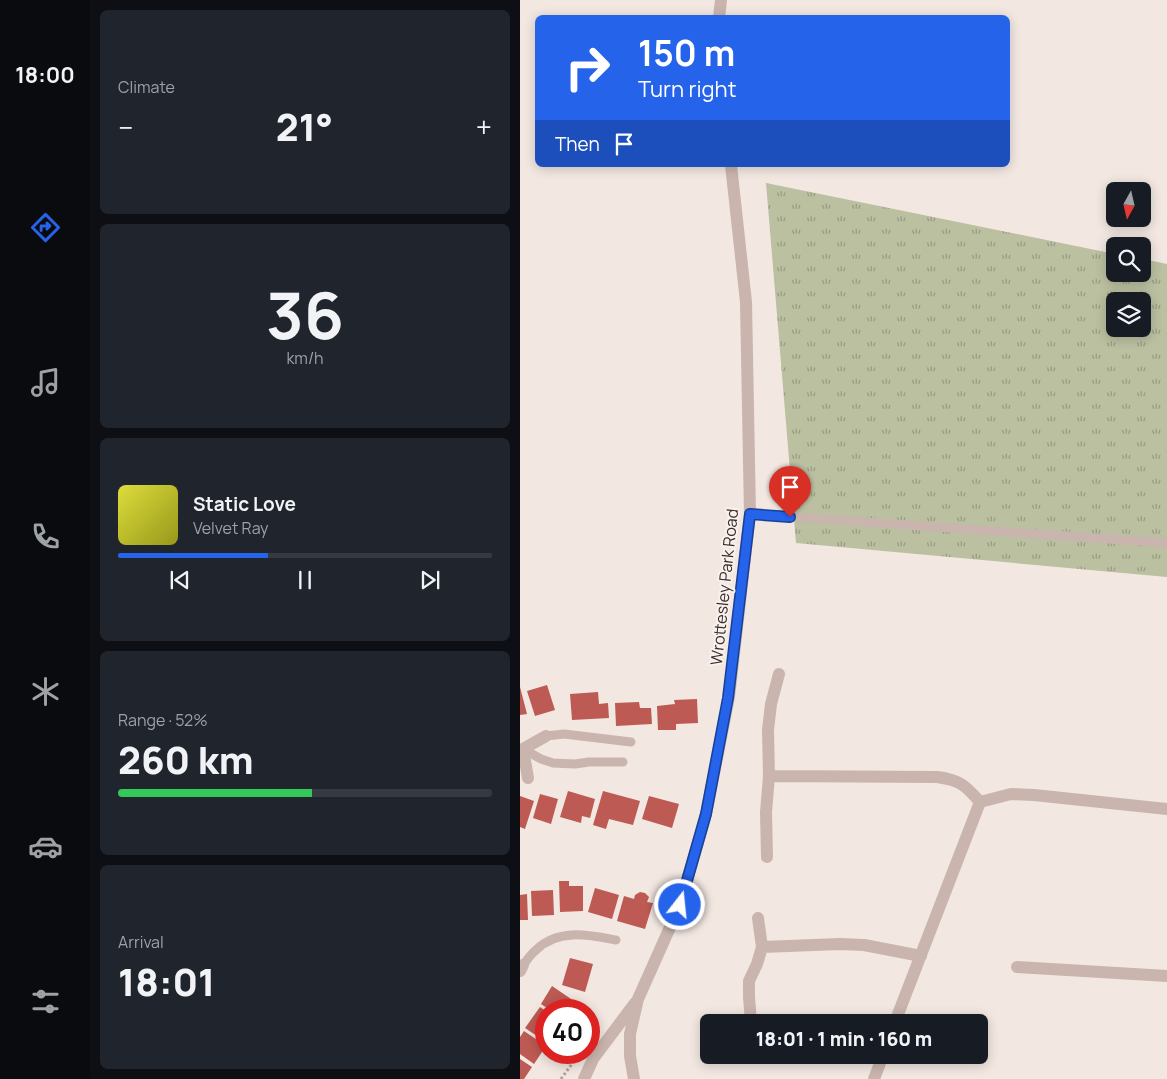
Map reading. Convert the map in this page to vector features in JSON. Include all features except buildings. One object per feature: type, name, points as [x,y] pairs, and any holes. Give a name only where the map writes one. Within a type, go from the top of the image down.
[{"type":"street","points":[[719,15],[721,0]]},
{"type":"street","name":"Wrottesley Park Road","points":[[634,1079],[630,1056],[630,1034],[638,999],[680,905],[706,814],[728,698],[750,514],[746,302],[731,167]]},
{"type":"street","points":[[767,857],[768,730],[771,704],[779,674]]},
{"type":"street","points":[[528,778],[521,750],[546,736]]},
{"type":"street","points":[[769,776],[937,777],[953,779],[967,787],[980,802]]},
{"type":"street","points":[[980,802],[1012,794],[1167,809]]},
{"type":"street","points":[[899,1014],[980,802]]},
{"type":"street","points":[[750,1014],[748,997],[750,981],[762,947],[758,918]]},
{"type":"street","points":[[762,947],[864,945],[921,956]]},
{"type":"street","points":[[1017,967],[1167,976]]},
{"type":"street","name":"Wrottesley Park Road","points":[[584,1079],[593,1060],[638,999]]},
{"type":"street","points":[[874,1079],[880,1064]]},
{"type":"lane","points":[[750,514],[1167,543]]},
{"type":"lane","points":[[546,736],[564,734],[631,742]]},
{"type":"lane","points":[[521,750],[553,763],[623,762]]},
{"type":"lane","points":[[522,968],[537,948],[562,935],[595,936],[616,940]]},
{"type":"path","points":[[561,1079],[572,1064]]},
{"type":"green space","points":[[766,183],[1106,252],[1106,282],[1151,282],[1151,261],[1167,264],[1167,577],[796,543]]},
{"type":"route","points":[[680,905],[706,814],[728,698],[750,514],[790,517]]}]
